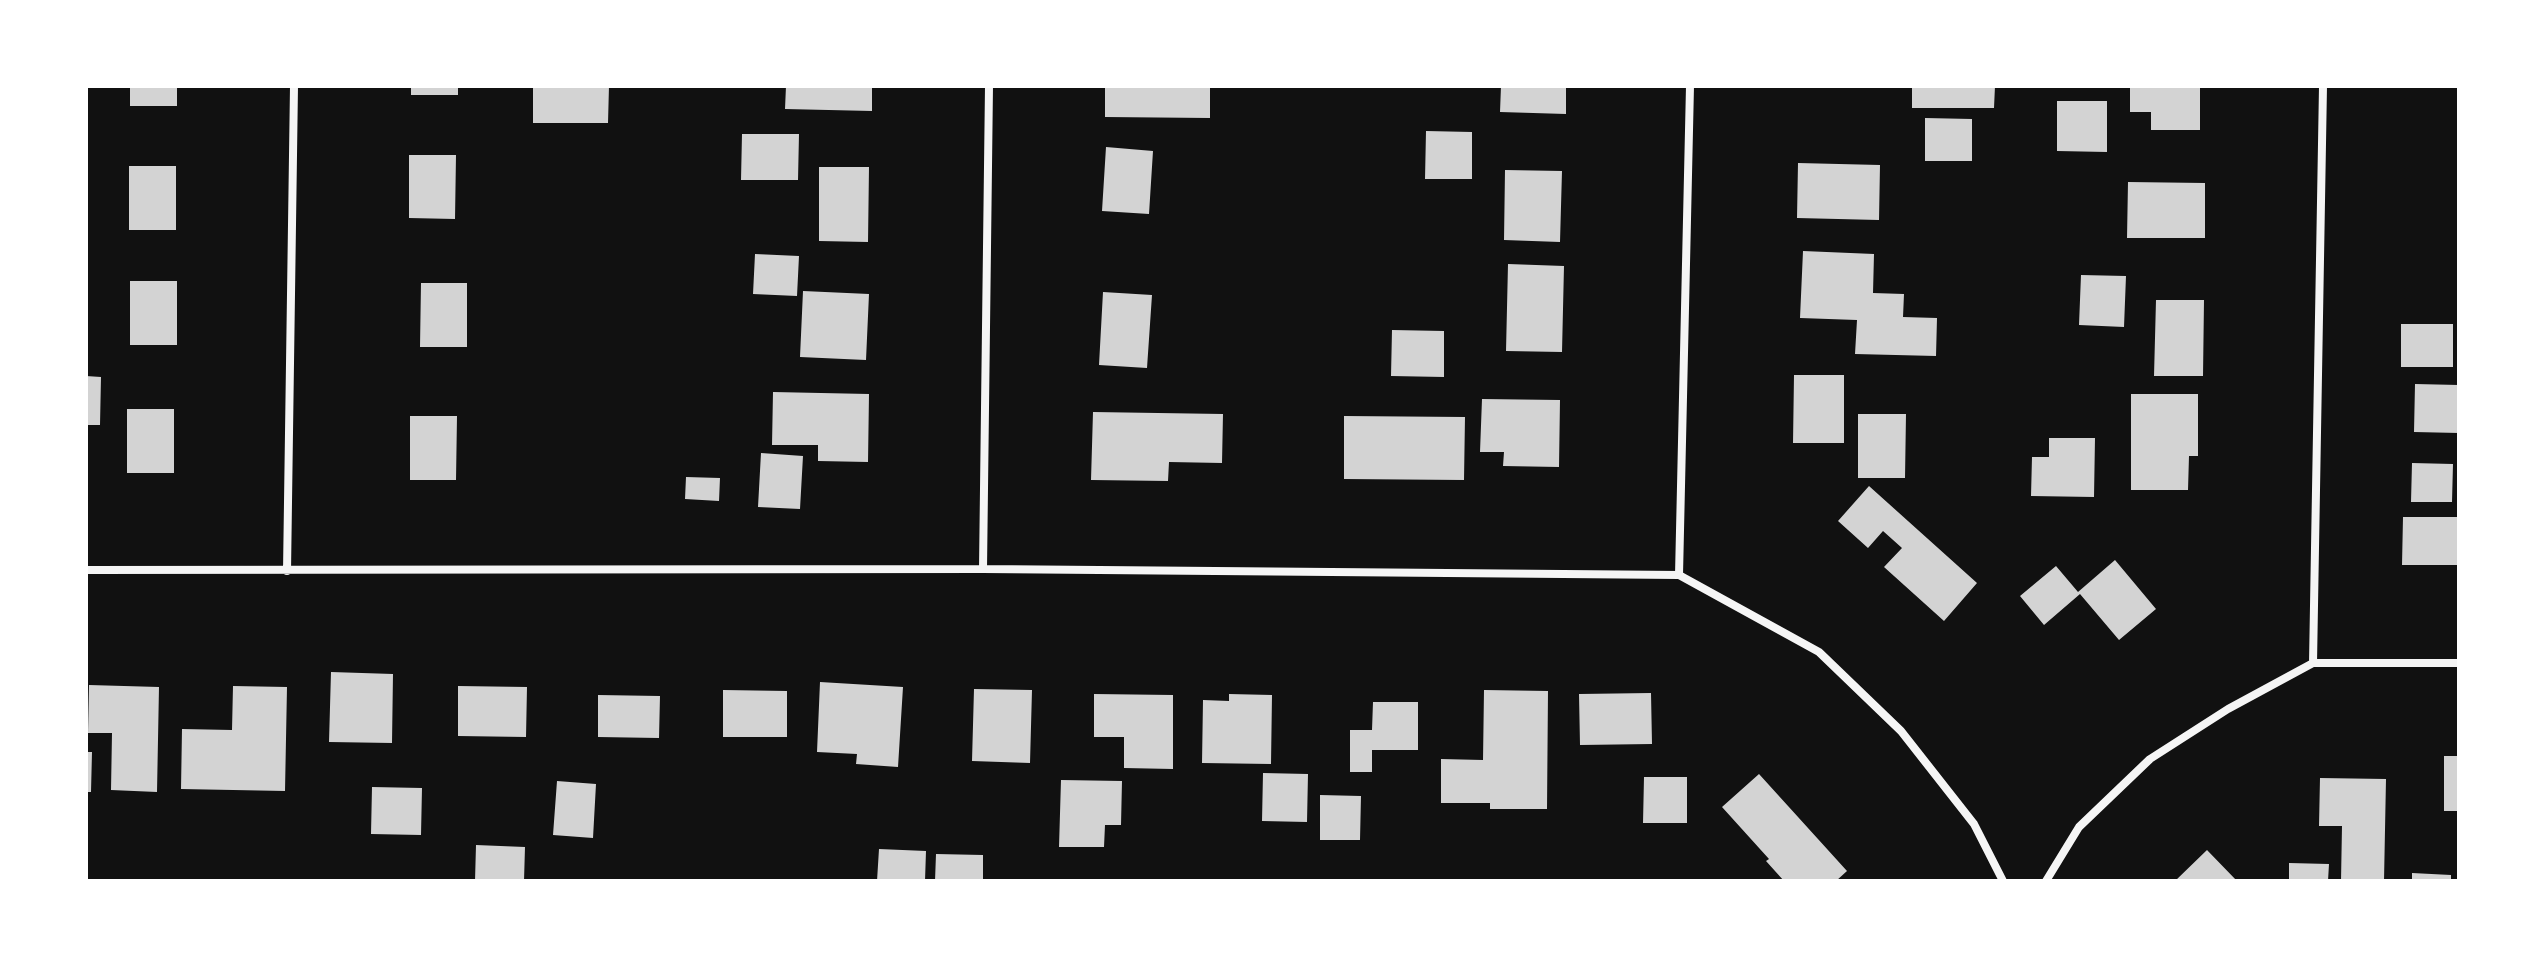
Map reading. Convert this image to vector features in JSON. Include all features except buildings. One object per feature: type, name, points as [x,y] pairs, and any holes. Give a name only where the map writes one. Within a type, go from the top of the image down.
[{"type":"street","points":[[287,571],[294,86]]},
{"type":"street","points":[[983,569],[989,86]]},
{"type":"street","points":[[1679,575],[1690,86]]},
{"type":"street","points":[[2313,663],[2323,86]]},
{"type":"street","points":[[86,570],[983,569],[1679,575],[1819,652],[1901,731],[1974,824],[2003,881]]},
{"type":"street","points":[[2046,881],[2079,827],[2150,759],[2228,709],[2313,663],[2459,663]]}]
